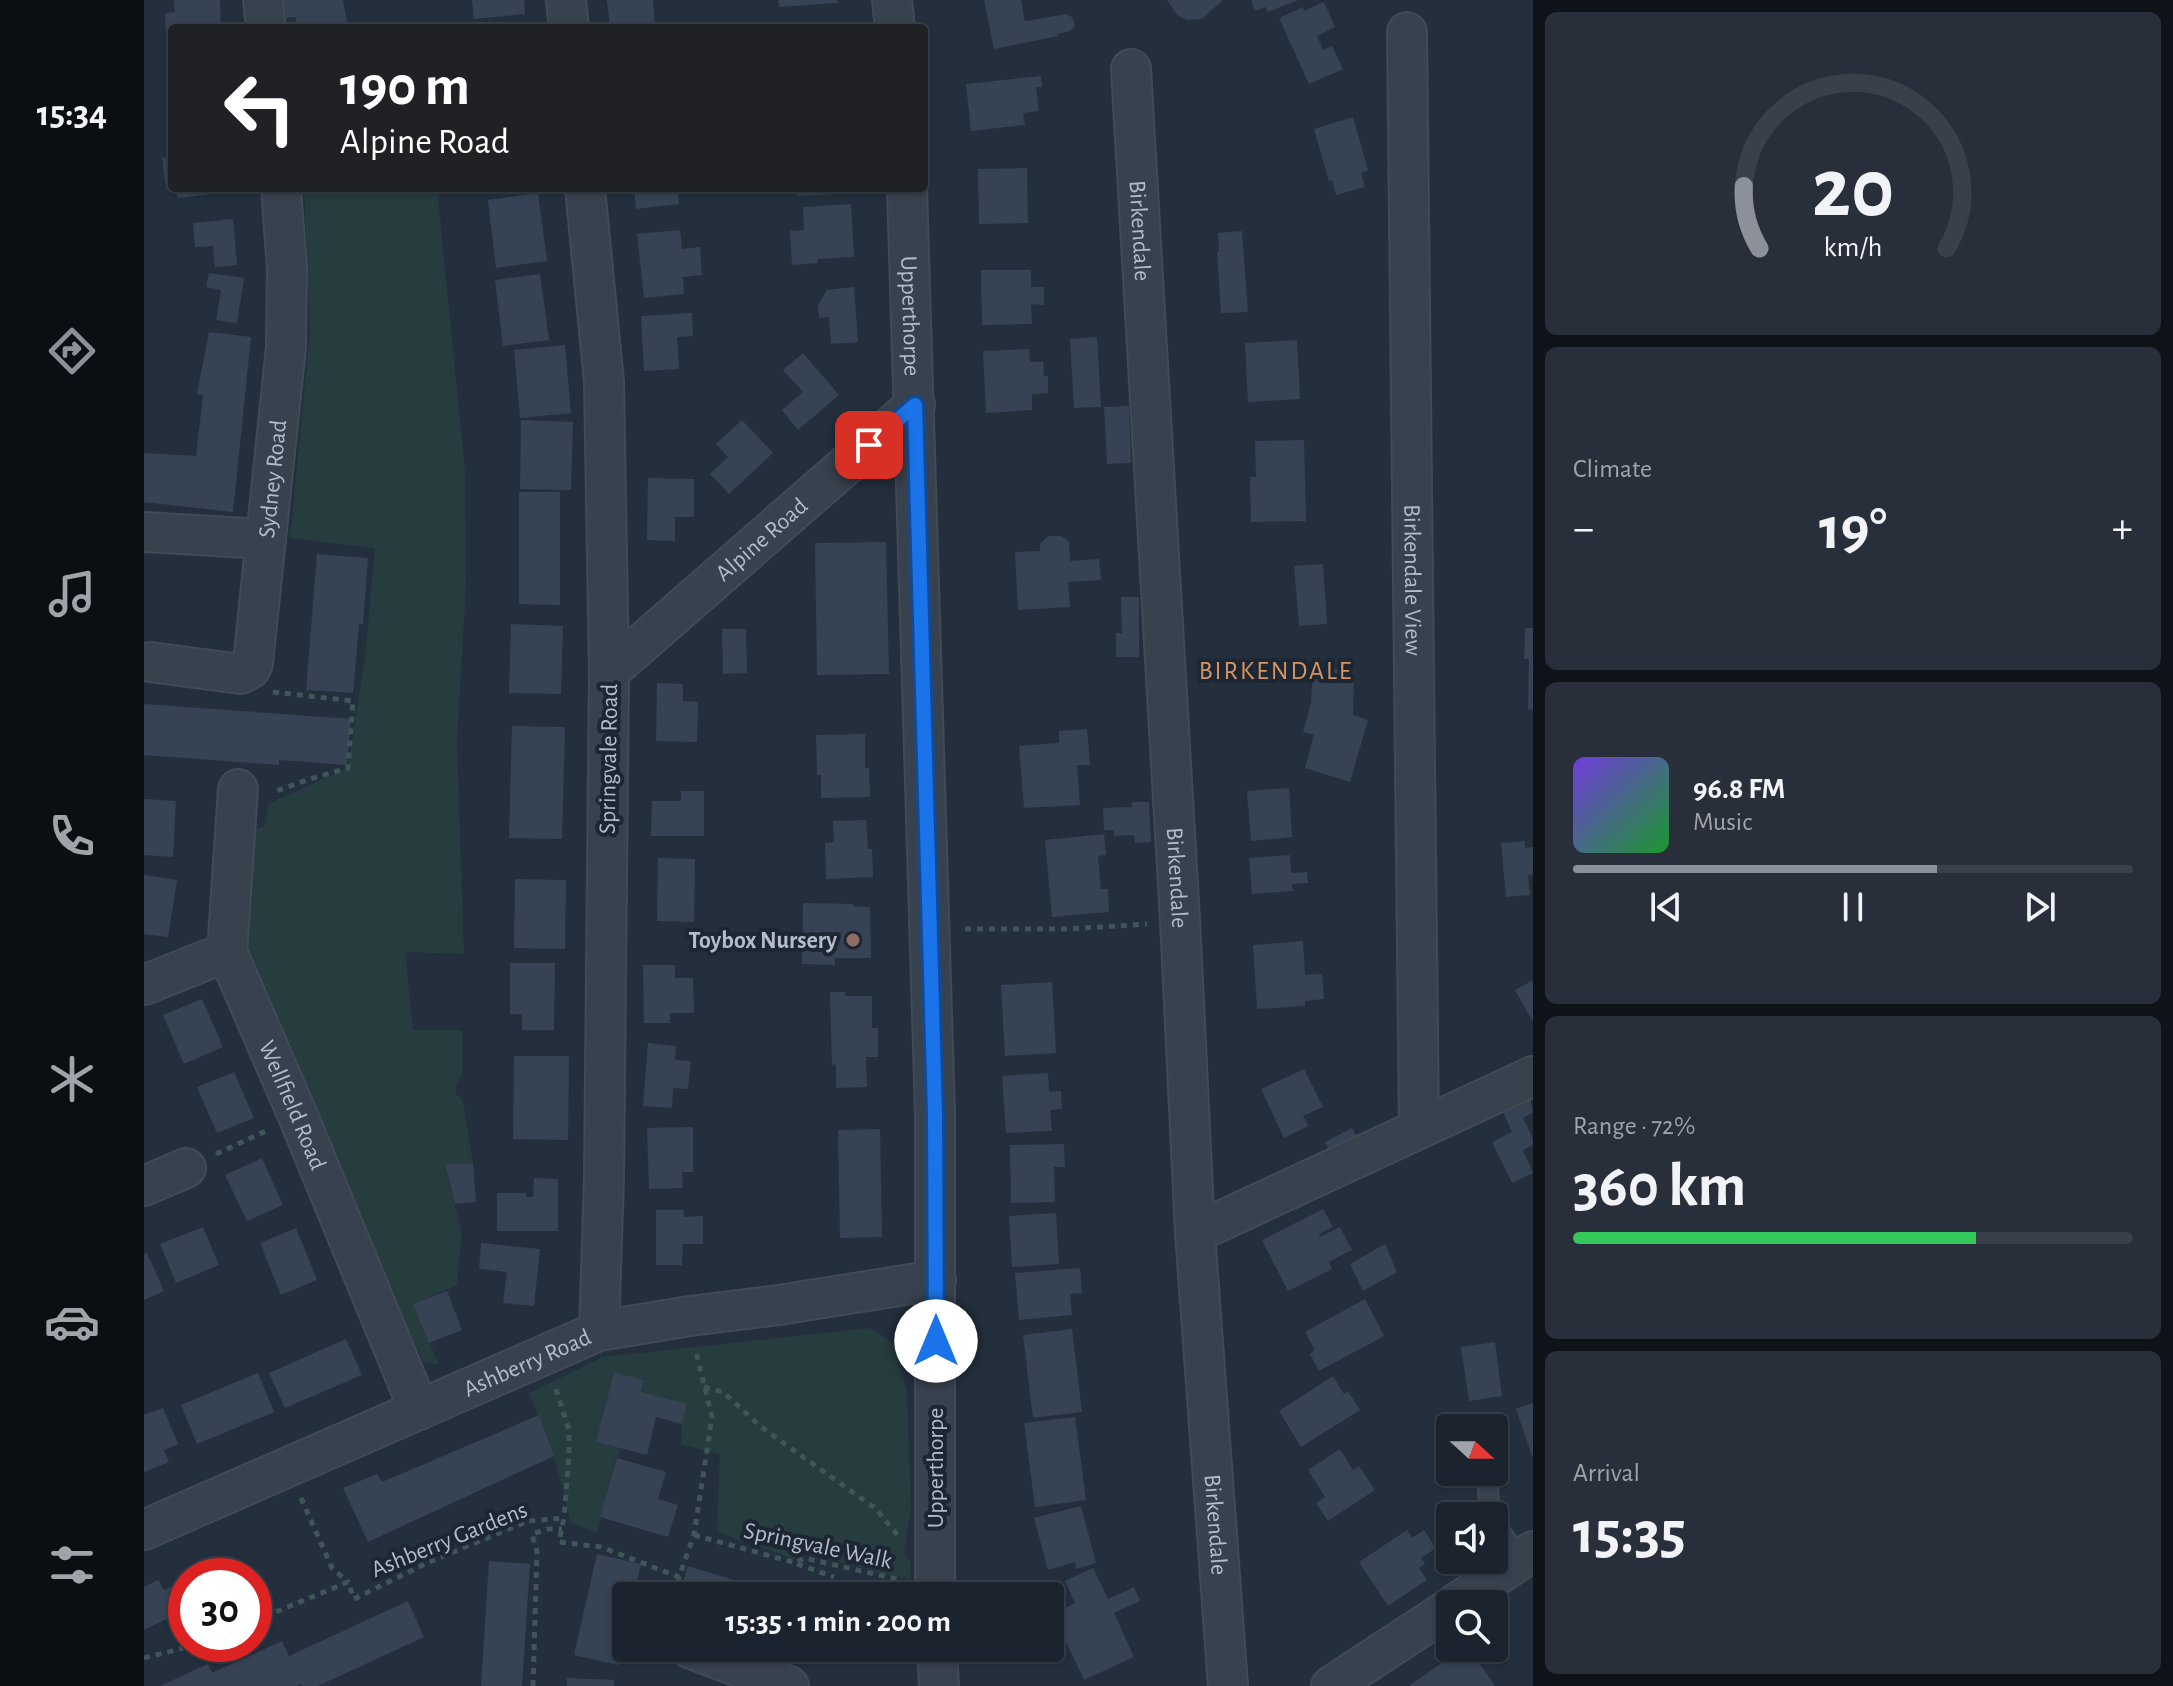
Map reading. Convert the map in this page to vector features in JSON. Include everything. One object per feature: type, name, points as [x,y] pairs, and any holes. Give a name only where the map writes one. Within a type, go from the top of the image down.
[{"type":"street","points":[[263,0],[266,24]]},
{"type":"street","points":[[566,0],[569,24]]},
{"type":"street","points":[[892,0],[895,24]]},
{"type":"street","name":"Birkendale View","points":[[1407,32],[1419,1128]]},
{"type":"street","name":"Birkendale","points":[[1131,69],[1195,1233],[1228,1686]]},
{"type":"street","name":"Sydney Road","points":[[253,663],[286,347],[287,269],[281,192]]},
{"type":"street","name":"Springvale Road","points":[[585,192],[604,382],[609,672],[604,1178],[599,1331]]},
{"type":"street","name":"Upperthorpe","points":[[907,192],[935,1114],[935,1579]]},
{"type":"street","name":"Alpine Road","points":[[609,672],[915,405]]},
{"type":"street","points":[[144,532],[266,539]]},
{"type":"street","points":[[150,662],[241,674],[253,663]]},
{"type":"street","name":"Wellfield Road","points":[[237,798],[227,952],[419,1410]]},
{"type":"street","points":[[144,985],[227,952]]},
{"type":"street","points":[[1195,1233],[1533,1076]]},
{"type":"street","points":[[144,1186],[186,1168]]},
{"type":"street","name":"Ashberry Road","points":[[144,1530],[599,1331],[936,1280]]},
{"type":"street","points":[[1476,1590],[1527,1555]]},
{"type":"street","points":[[1331,1686],[1436,1617]]},
{"type":"street","points":[[726,1662],[789,1686]]},
{"type":"street","points":[[938,1662],[939,1686]]},
{"type":"lane","points":[[1508,1537],[1527,1555]]},
{"type":"path","points":[[237,798],[348,768],[353,701],[269,692],[253,663]]},
{"type":"path","points":[[928,927],[1068,929],[1180,920]]},
{"type":"path","points":[[186,1168],[298,1116]]},
{"type":"path","points":[[678,1582],[694,1535],[712,1417],[690,1316]]},
{"type":"path","points":[[547,1355],[569,1430],[564,1518]]},
{"type":"path","points":[[704,1387],[723,1392],[761,1427],[875,1508],[935,1579]]},
{"type":"path","points":[[287,1468],[332,1568],[348,1582]]},
{"type":"path","name":"Ashberry Gardens","points":[[272,1614],[348,1582],[354,1599],[427,1563],[528,1521],[564,1518],[559,1542],[601,1547],[679,1577]]},
{"type":"path","points":[[533,1686],[537,1552],[532,1534],[562,1529]]},
{"type":"path","name":"Springvale Walk","points":[[694,1535],[796,1563],[804,1558],[935,1579]]},
{"type":"path","points":[[796,1563],[834,1577]]},
{"type":"path","points":[[144,1658],[168,1652]]},
{"type":"green space","points":[[304,192],[437,192],[465,470],[466,586],[457,742],[464,954],[405,952],[413,1030],[462,1030],[462,1075],[456,1086],[456,1094],[463,1101],[473,1164],[445,1165],[462,1233],[457,1285],[414,1304],[439,1365],[423,1361],[407,1329],[244,956],[251,830],[265,826],[268,804],[348,768],[365,657],[375,548],[290,538],[310,330]]},
{"type":"green space","points":[[870,1328],[894,1344],[907,1391],[911,1509],[904,1552],[910,1561],[911,1580],[800,1552],[794,1559],[717,1532],[720,1454],[681,1444],[682,1424],[641,1392],[644,1380],[614,1372],[596,1442],[622,1449],[616,1458],[597,1533],[571,1523],[554,1456],[529,1393],[603,1357]]},
{"type":"building","points":[[174,0],[220,0],[221,24],[168,24],[166,36],[165,13],[175,12]]},
{"type":"building","points":[[284,0],[343,0],[347,24],[296,24],[296,17],[286,18]]},
{"type":"building","points":[[472,0],[524,0],[525,14],[474,19]]},
{"type":"building","points":[[607,0],[653,0],[655,24],[610,24]]},
{"type":"building","points":[[778,0],[837,0],[837,3],[779,7]]},
{"type":"building","points":[[984,0],[1021,0],[1025,21],[1067,14],[1073,18],[1075,26],[1058,36],[994,49]]},
{"type":"building","points":[[1167,0],[1223,0],[1202,19],[1187,20],[1177,15]]},
{"type":"building","points":[[1251,0],[1298,0],[1268,12],[1266,7],[1255,11]]},
{"type":"building","points":[[1324,2],[1335,27],[1317,36],[1323,50],[1332,46],[1343,69],[1309,84],[1279,18]]},
{"type":"building","points":[[1041,76],[1042,87],[1036,87],[1039,111],[1023,113],[1025,125],[971,131],[966,84]]},
{"type":"building","points":[[1353,117],[1368,170],[1361,173],[1365,187],[1336,195],[1314,129]]},
{"type":"building","points":[[168,157],[168,189],[166,189],[162,158]]},
{"type":"building","points":[[1027,168],[1028,223],[979,224],[978,169]]},
{"type":"building","points":[[177,192],[228,192],[178,198]]},
{"type":"building","points":[[634,192],[678,192],[679,204],[636,209]]},
{"type":"building","points":[[798,192],[852,192],[852,193],[798,196]]},
{"type":"building","points":[[538,193],[547,261],[496,268],[488,200]]},
{"type":"building","points":[[851,204],[854,257],[818,259],[818,263],[792,265],[790,231],[804,230],[803,207]]},
{"type":"building","points":[[233,219],[237,265],[215,267],[213,246],[195,247],[193,223]]},
{"type":"building","points":[[680,230],[682,249],[700,247],[702,275],[683,277],[684,294],[644,298],[637,234]]},
{"type":"building","points":[[1242,231],[1248,312],[1221,313],[1218,233]]},
{"type":"building","points":[[981,270],[1031,270],[1031,287],[1044,287],[1044,305],[1031,304],[1032,324],[982,325]]},
{"type":"building","points":[[209,273],[244,278],[237,323],[216,320],[221,290],[206,287]]},
{"type":"building","points":[[540,274],[549,340],[503,346],[495,280]]},
{"type":"building","points":[[854,287],[858,342],[831,344],[829,317],[819,318],[818,305],[827,290]]},
{"type":"building","points":[[692,313],[693,336],[677,337],[679,369],[644,371],[641,316]]},
{"type":"building","points":[[209,332],[251,337],[233,512],[144,502],[144,453],[196,456],[203,395],[197,394]]},
{"type":"building","points":[[1097,337],[1101,407],[1074,408],[1070,339]]},
{"type":"building","points":[[1297,340],[1300,399],[1248,402],[1245,343]]},
{"type":"building","points":[[565,345],[571,413],[520,418],[514,350]]},
{"type":"building","points":[[1029,349],[1030,362],[1043,362],[1044,376],[1048,376],[1048,393],[1032,394],[1032,410],[986,413],[983,351]]},
{"type":"building","points":[[803,353],[839,395],[798,430],[782,410],[803,392],[783,370]]},
{"type":"building","points":[[1129,406],[1131,463],[1107,464],[1104,407]]},
{"type":"building","points":[[521,420],[573,422],[571,490],[520,489]]},
{"type":"building","points":[[742,420],[773,453],[729,494],[710,474],[728,457],[716,444]]},
{"type":"building","points":[[1304,440],[1306,521],[1251,522],[1250,477],[1256,477],[1255,441]]},
{"type":"building","points":[[648,478],[694,479],[694,517],[675,517],[675,541],[647,540]]},
{"type":"building","points":[[519,492],[560,492],[560,605],[519,604]]},
{"type":"building","points":[[1048,536],[1061,536],[1069,542],[1070,561],[1099,559],[1101,580],[1068,582],[1070,607],[1018,610],[1015,552],[1040,551],[1040,544]]},
{"type":"building","points":[[886,542],[889,674],[817,675],[815,543]]},
{"type":"building","points":[[317,554],[368,558],[353,693],[306,690]]},
{"type":"building","points":[[1323,564],[1327,624],[1299,626],[1294,566]]},
{"type":"building","points":[[1121,597],[1139,597],[1139,657],[1116,657],[1116,633],[1122,633]]},
{"type":"building","points":[[511,624],[563,626],[561,694],[509,693]]},
{"type":"building","points":[[1525,628],[1533,628],[1533,710],[1528,709],[1529,659],[1524,659]]},
{"type":"building","points":[[722,629],[746,629],[747,673],[723,674]]},
{"type":"building","points":[[1313,668],[1354,670],[1353,715],[1368,720],[1350,782],[1305,768],[1314,735],[1303,732],[1311,703]]},
{"type":"building","points":[[657,683],[683,684],[683,701],[698,702],[697,742],[656,741]]},
{"type":"building","points":[[144,704],[351,719],[347,765],[279,760],[279,765],[144,755]]},
{"type":"building","points":[[512,726],[565,727],[562,839],[509,838]]},
{"type":"building","points":[[1087,729],[1090,765],[1077,765],[1080,805],[1024,808],[1019,746],[1059,743],[1059,731]]},
{"type":"building","points":[[865,734],[865,768],[869,768],[870,797],[821,798],[816,735]]},
{"type":"building","points":[[1289,788],[1292,837],[1251,841],[1247,791]]},
{"type":"building","points":[[681,791],[704,791],[704,836],[651,836],[652,801],[681,801]]},
{"type":"building","points":[[144,799],[176,801],[173,857],[144,855]]},
{"type":"building","points":[[1132,802],[1149,802],[1151,842],[1135,843],[1134,835],[1114,836],[1114,830],[1104,830],[1103,808],[1132,807]]},
{"type":"building","points":[[866,820],[868,849],[872,849],[873,877],[826,879],[825,843],[834,842],[833,821]]},
{"type":"building","points":[[1104,834],[1106,855],[1098,856],[1101,889],[1108,889],[1109,912],[1052,917],[1045,840]]},
{"type":"building","points":[[1525,841],[1525,848],[1533,847],[1533,874],[1528,875],[1530,895],[1506,897],[1501,843]]},
{"type":"building","points":[[1290,855],[1291,873],[1307,872],[1308,883],[1292,884],[1293,891],[1252,894],[1249,858]]},
{"type":"building","points":[[658,858],[695,859],[694,922],[657,921]]},
{"type":"building","points":[[144,875],[177,880],[168,937],[144,934]]},
{"type":"building","points":[[515,879],[566,880],[565,949],[514,948]]},
{"type":"building","points":[[803,903],[870,907],[871,958],[835,958],[835,965],[802,964]]},
{"type":"building","points":[[1303,941],[1305,975],[1322,974],[1324,999],[1305,1001],[1305,1006],[1257,1009],[1253,945]]},
{"type":"building","points":[[510,963],[555,963],[554,1030],[522,1030],[522,1014],[510,1014]]},
{"type":"building","points":[[643,965],[675,965],[675,978],[693,978],[694,1013],[670,1013],[670,1023],[644,1023]]},
{"type":"building","points":[[1533,980],[1533,1022],[1515,990]]},
{"type":"building","points":[[1052,982],[1056,1053],[1005,1056],[1001,985]]},
{"type":"building","points":[[830,992],[845,992],[845,996],[872,996],[872,1028],[878,1028],[878,1057],[866,1057],[867,1087],[836,1088],[836,1064],[832,1065]]},
{"type":"building","points":[[202,999],[223,1047],[184,1064],[163,1015]]},
{"type":"building","points":[[648,1043],[676,1046],[675,1060],[691,1061],[688,1089],[673,1088],[672,1108],[643,1106]]},
{"type":"building","points":[[514,1056],[569,1056],[568,1140],[513,1139]]},
{"type":"building","points":[[1304,1069],[1323,1107],[1303,1116],[1308,1126],[1284,1138],[1261,1089]]},
{"type":"building","points":[[234,1072],[254,1118],[217,1133],[197,1087]]},
{"type":"building","points":[[1048,1073],[1049,1092],[1061,1091],[1062,1109],[1050,1110],[1052,1131],[1006,1133],[1002,1076]]},
{"type":"building","points":[[1530,1099],[1533,1112],[1523,1118],[1533,1145],[1523,1150],[1533,1173],[1512,1183],[1492,1142],[1512,1132],[1503,1112]]},
{"type":"building","points":[[693,1127],[693,1172],[682,1172],[683,1188],[649,1189],[647,1128]]},
{"type":"building","points":[[1352,1128],[1361,1146],[1334,1159],[1325,1142]]},
{"type":"building","points":[[880,1129],[882,1237],[840,1238],[838,1130]]},
{"type":"building","points":[[1064,1144],[1065,1167],[1054,1167],[1055,1202],[1011,1203],[1010,1145]]},
{"type":"building","points":[[262,1158],[283,1205],[247,1221],[225,1175]]},
{"type":"building","points":[[445,1164],[473,1164],[476,1202],[455,1204]]},
{"type":"building","points":[[534,1178],[558,1179],[558,1231],[497,1231],[497,1193],[526,1193],[526,1197],[533,1197]]},
{"type":"building","points":[[1323,1209],[1333,1227],[1319,1234],[1320,1237],[1340,1227],[1352,1250],[1329,1262],[1332,1269],[1288,1291],[1262,1240]]},
{"type":"building","points":[[656,1210],[683,1210],[684,1217],[703,1216],[703,1244],[683,1244],[682,1265],[656,1265]]},
{"type":"building","points":[[1056,1213],[1059,1264],[1012,1267],[1009,1216]]},
{"type":"building","points":[[203,1227],[219,1265],[176,1283],[160,1244]]},
{"type":"building","points":[[296,1228],[317,1280],[281,1295],[260,1243]]},
{"type":"building","points":[[481,1243],[540,1249],[534,1306],[503,1303],[507,1272],[479,1269]]},
{"type":"building","points":[[1385,1244],[1397,1272],[1363,1291],[1350,1264]]},
{"type":"building","points":[[147,1253],[164,1291],[144,1300],[144,1254]]},
{"type":"building","points":[[1080,1268],[1082,1293],[1070,1294],[1072,1315],[1019,1320],[1015,1273]]},
{"type":"building","points":[[447,1291],[462,1330],[429,1343],[413,1304]]},
{"type":"building","points":[[1365,1299],[1384,1336],[1319,1371],[1310,1354],[1315,1350],[1305,1332]]},
{"type":"building","points":[[1072,1329],[1082,1412],[1033,1418],[1023,1335]]},
{"type":"building","points":[[346,1339],[362,1375],[285,1408],[269,1373]]},
{"type":"building","points":[[1495,1342],[1502,1396],[1469,1401],[1461,1347]]},
{"type":"building","points":[[614,1372],[644,1380],[641,1392],[687,1404],[682,1424],[656,1417],[647,1455],[596,1442]]},
{"type":"building","points":[[258,1373],[274,1412],[197,1444],[181,1405]]},
{"type":"building","points":[[1333,1376],[1344,1394],[1348,1391],[1360,1410],[1301,1447],[1279,1411]]},
{"type":"building","points":[[1533,1403],[1533,1456],[1532,1456],[1516,1409]]},
{"type":"building","points":[[163,1408],[178,1444],[164,1450],[169,1462],[144,1472],[144,1415]]},
{"type":"building","points":[[539,1415],[554,1456],[368,1542],[343,1488],[377,1474],[382,1482]]},
{"type":"building","points":[[1075,1417],[1086,1500],[1035,1507],[1024,1423]]},
{"type":"building","points":[[1340,1449],[1353,1470],[1359,1466],[1375,1490],[1328,1521],[1316,1503],[1325,1497],[1308,1470]]},
{"type":"building","points":[[617,1458],[666,1472],[658,1499],[678,1505],[668,1537],[600,1517]]},
{"type":"building","points":[[1081,1506],[1096,1563],[1076,1569],[1075,1562],[1048,1570],[1034,1518]]},
{"type":"building","points":[[1407,1530],[1412,1538],[1424,1530],[1436,1548],[1421,1558],[1425,1564],[1419,1568],[1427,1580],[1388,1606],[1359,1562]]},
{"type":"building","points":[[597,1554],[641,1564],[637,1582],[612,1582],[612,1662],[619,1662],[618,1665],[574,1655]]},
{"type":"building","points":[[489,1561],[530,1564],[522,1686],[481,1686]]},
{"type":"building","points":[[688,1566],[740,1582],[683,1582]]},
{"type":"building","points":[[1093,1568],[1108,1599],[1134,1587],[1140,1601],[1114,1613],[1134,1657],[1084,1680],[1064,1637],[1064,1608],[1075,1603],[1065,1581]]},
{"type":"building","points":[[158,1580],[164,1590],[168,1588],[168,1618],[144,1630],[144,1587]]},
{"type":"building","points":[[408,1601],[424,1637],[318,1686],[160,1686],[208,1664],[212,1673],[236,1662],[272,1662],[272,1646],[282,1641],[289,1656]]},
{"type":"building","points":[[1443,1662],[1479,1662],[1495,1686],[1409,1686]]},
{"type":"building","points":[[567,1678],[614,1680],[614,1686],[567,1686]]},
{"type":"place","name":"Toybox Nursery","points":[[853,940]]},
{"type":"district","name":"BIRKENDALE","points":[[1276,670]]},
{"type":"route","points":[[869,445],[915,405],[935,1114],[936,1341]]}]
